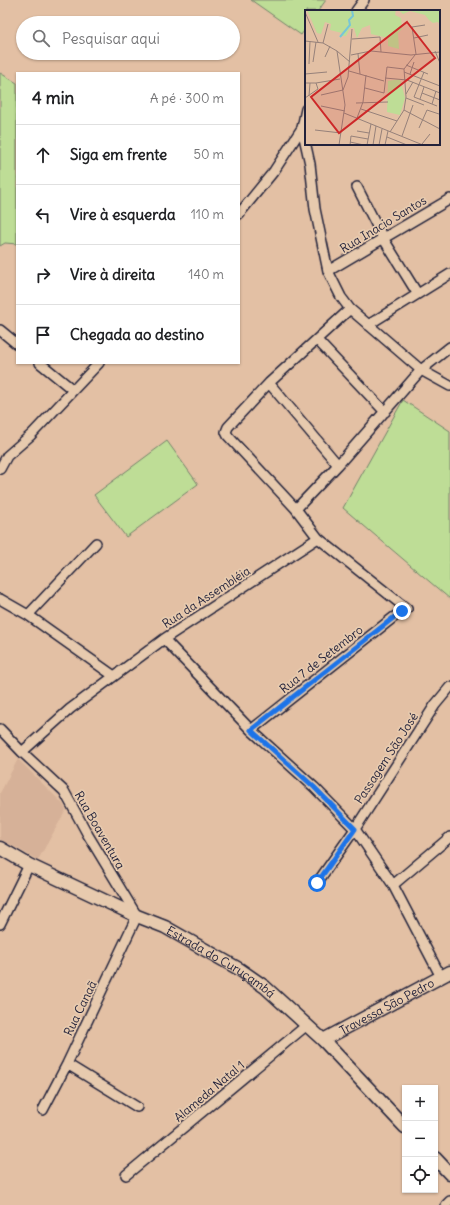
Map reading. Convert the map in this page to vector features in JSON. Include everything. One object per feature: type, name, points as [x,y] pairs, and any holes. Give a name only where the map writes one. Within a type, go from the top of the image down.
[{"type":"street","points":[[357,10],[364,0]]},
{"type":"street","points":[[240,213],[274,172],[302,128],[305,114]]},
{"type":"street","points":[[302,128],[305,142]]},
{"type":"street","points":[[306,145],[310,164],[315,209],[328,271],[341,297],[350,309],[421,370],[450,386]]},
{"type":"street","points":[[357,187],[383,238],[417,293]]},
{"type":"street","name":"Rua Inacio Santos","points":[[328,271],[450,199]]},
{"type":"street","points":[[368,324],[450,274]]},
{"type":"street","points":[[318,538],[296,509],[228,436],[226,432],[228,427],[269,383],[350,309]]},
{"type":"street","points":[[0,330],[16,343]]},
{"type":"street","points":[[317,340],[385,412]]},
{"type":"street","points":[[296,509],[338,465],[421,370],[450,347]]},
{"type":"street","points":[[41,364],[73,390]]},
{"type":"street","points":[[0,468],[7,456],[31,435],[98,364]]},
{"type":"street","points":[[269,383],[338,465]]},
{"type":"street","name":"Rua 7 de Setembro","points":[[251,730],[394,617],[407,609],[318,538]]},
{"type":"street","name":"Rua da Assembléia","points":[[22,752],[70,709],[164,639],[318,538]]},
{"type":"street","points":[[28,615],[96,543]]},
{"type":"street","points":[[0,599],[28,615],[114,676]]},
{"type":"street","points":[[164,639],[251,730],[314,787],[355,829],[392,885],[446,974]]},
{"type":"street","name":"Passagem São José","points":[[317,883],[355,829],[435,705],[450,688]]},
{"type":"street","name":"Rua Boaventura","points":[[0,729],[22,752],[64,791],[88,835],[137,916]]},
{"type":"street","points":[[392,885],[450,837]]},
{"type":"street","name":"Estrada do Curuçambá","points":[[0,848],[29,865],[137,916],[165,927],[239,970],[265,988],[323,1040],[402,1124]]},
{"type":"street","points":[[0,924],[29,865]]},
{"type":"street","name":"Rua Canaã","points":[[43,1110],[67,1064],[137,916]]},
{"type":"street","name":"Travessa São Pedro","points":[[323,1040],[446,974]]},
{"type":"street","name":"Alameda Natal 1","points":[[126,1175],[306,1025]]},
{"type":"street","points":[[67,1064],[137,1108]]},
{"type":"street","points":[[438,1161],[450,1174]]},
{"type":"street","points":[[446,1205],[450,1201]]},
{"type":"shaded area","points":[[18,759],[63,804],[66,810],[38,860],[0,839],[0,793]]},
{"type":"green space","points":[[251,0],[326,0],[319,10],[305,10],[305,29],[301,35]]},
{"type":"green space","points":[[0,73],[16,82],[16,244],[5,243],[0,246]]},
{"type":"green space","points":[[403,400],[450,431],[450,599],[343,508]]},
{"type":"green space","points":[[167,441],[198,484],[126,537],[94,495]]},
{"type":"route","points":[[317,883],[355,829],[314,787],[251,730],[402,611]]}]
